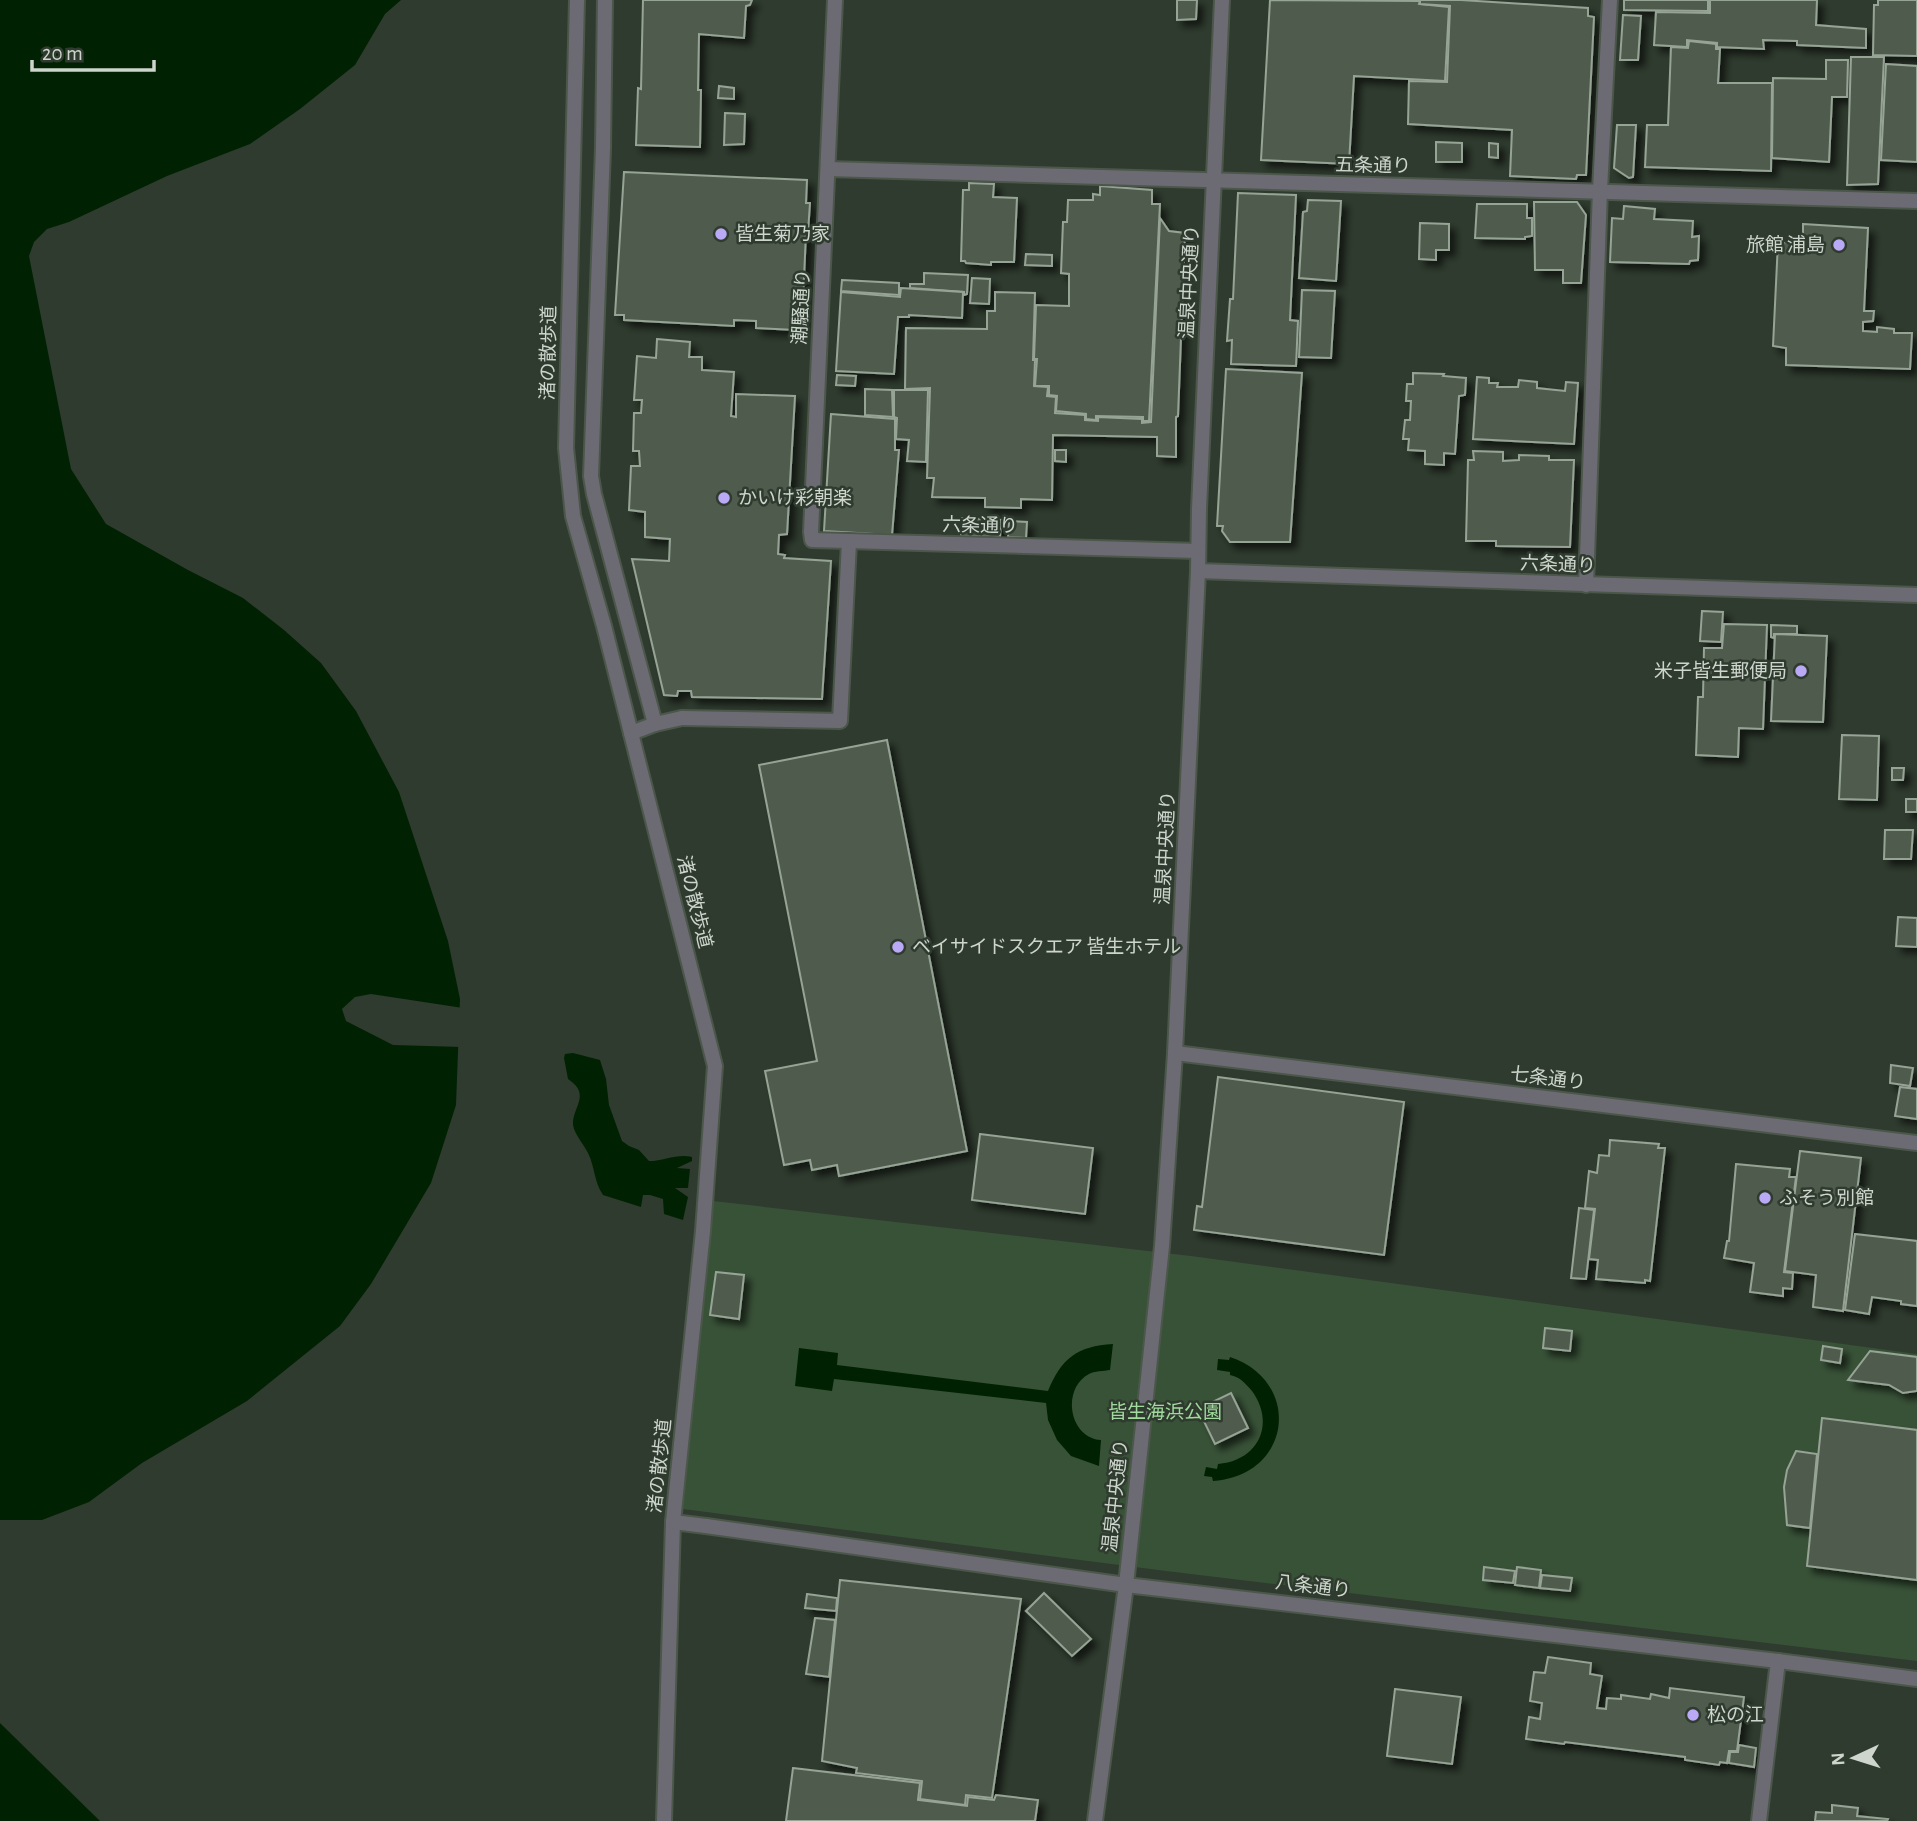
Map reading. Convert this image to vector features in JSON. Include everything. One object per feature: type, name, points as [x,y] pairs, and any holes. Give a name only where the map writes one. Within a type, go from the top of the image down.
[{"type":"street","name":"渚の散歩道","points":[[577,0],[566,448],[573,516],[715,1066],[701,1245],[673,1522],[664,1821]]},
{"type":"street","points":[[605,0],[592,476],[594,494],[655,724]]},
{"type":"street","name":"潮騒通り","points":[[811,532],[835,0]]},
{"type":"street","name":"温泉中央通り","points":[[1095,1821],[1126,1585],[1162,1246],[1175,1053],[1222,0]]},
{"type":"street","points":[[1586,585],[1600,190],[1610,0]]},
{"type":"street","name":"五条通り","points":[[828,169],[1917,201]]},
{"type":"street","name":"六条通り","points":[[811,532],[812,540],[849,542],[1198,551]]},
{"type":"street","points":[[631,733],[682,718],[840,721],[849,542]]},
{"type":"street","name":"六条通り","points":[[1198,571],[1917,595]]},
{"type":"street","name":"七条通り","points":[[1175,1053],[1917,1143]]},
{"type":"street","name":"八条通り","points":[[673,1522],[1126,1585],[1917,1679]]},
{"type":"street","points":[[1759,1821],[1778,1661]]},
{"type":"green space","name":"皆生海浜公園","points":[[713,1201],[1191,1256],[1917,1354],[1917,1661],[1166,1571],[683,1509]]},
{"type":"shaded area","points":[[0,0],[401,0],[385,14],[355,65],[250,144],[167,176],[69,222],[47,229],[34,242],[29,256],[71,469],[106,524],[243,598],[321,663],[356,711],[399,792],[448,941],[460,999],[456,1105],[431,1183],[371,1284],[340,1326],[247,1401],[142,1463],[89,1502],[42,1520],[0,1520]]},
{"type":"shaded area","points":[[573,1053],[600,1060],[606,1079],[609,1105],[622,1141],[639,1150],[649,1161],[692,1157],[692,1161],[677,1168],[690,1169],[688,1188],[675,1188],[688,1197],[683,1220],[664,1214],[663,1199],[643,1195],[641,1207],[603,1195],[588,1153],[574,1129],[574,1116],[580,1097],[575,1085],[568,1079],[564,1058],[565,1054]]},
{"type":"shaded area","points":[[1113,1344],[1110,1370],[1091,1373],[1080,1381],[1072,1401],[1072,1412],[1082,1431],[1101,1440],[1099,1466],[1071,1456],[1057,1440],[1048,1420],[1046,1403],[834,1379],[832,1391],[795,1386],[799,1348],[838,1353],[837,1365],[1048,1391],[1059,1370],[1072,1356],[1089,1348]]},
{"type":"shaded area","points":[[1230,1357],[1253,1369],[1269,1386],[1277,1405],[1278,1426],[1273,1445],[1260,1462],[1240,1475],[1213,1481],[1212,1477],[1204,1476],[1206,1467],[1217,1469],[1218,1464],[1244,1456],[1259,1439],[1262,1428],[1259,1403],[1252,1391],[1240,1379],[1230,1375],[1230,1372],[1217,1370],[1218,1359],[1229,1360]]},
{"type":"shaded area","points":[[0,1723],[100,1821],[0,1821]]},
{"type":"pier","points":[[371,994],[463,1008],[462,1047],[393,1045],[346,1021],[342,1009],[355,997]]},
{"type":"building","points":[[643,0],[752,0],[750,5],[746,6],[744,38],[699,34],[700,147],[636,145],[638,88],[641,89]]},
{"type":"building","points":[[1177,0],[1197,0],[1196,19],[1177,20]]},
{"type":"building","points":[[1270,0],[1420,1],[1419,4],[1449,7],[1445,81],[1354,76],[1349,164],[1261,160]]},
{"type":"building","points":[[1420,0],[1588,8],[1588,16],[1594,17],[1586,175],[1577,175],[1576,179],[1510,176],[1512,130],[1408,124],[1409,81],[1447,82],[1450,6],[1420,4]]},
{"type":"building","points":[[1624,0],[1708,0],[1708,11],[1624,10]]},
{"type":"building","points":[[1710,0],[1817,0],[1816,25],[1866,29],[1866,48],[1797,45],[1797,41],[1763,40],[1764,49],[1717,47],[1717,43],[1687,40],[1687,47],[1654,45],[1656,12],[1710,13]]},
{"type":"building","points":[[1878,0],[1917,0],[1917,56],[1873,55],[1874,5],[1878,5]]},
{"type":"building","points":[[1623,15],[1641,16],[1638,60],[1620,60]]},
{"type":"building","points":[[1689,41],[1716,44],[1716,49],[1720,49],[1718,83],[1772,83],[1771,171],[1645,167],[1647,125],[1668,125],[1671,47],[1688,48]]},
{"type":"building","points":[[1851,57],[1884,57],[1878,184],[1847,185]]},
{"type":"building","points":[[1826,60],[1848,60],[1847,97],[1832,97],[1829,162],[1772,158],[1773,78],[1826,79]]},
{"type":"building","points":[[1886,64],[1917,66],[1917,162],[1881,160]]},
{"type":"building","points":[[719,86],[734,88],[734,99],[718,98]]},
{"type":"building","points":[[725,113],[745,114],[744,144],[724,145]]},
{"type":"building","points":[[1617,125],[1636,125],[1633,177],[1629,178],[1614,168]]},
{"type":"building","points":[[1436,142],[1462,143],[1462,162],[1436,162]]},
{"type":"building","points":[[1489,143],[1498,144],[1498,158],[1489,157]]},
{"type":"building","points":[[624,172],[807,180],[806,203],[810,203],[802,323],[796,323],[795,330],[756,328],[756,321],[734,320],[734,326],[624,320],[624,315],[615,315]]},
{"type":"building","points":[[969,183],[994,184],[993,197],[1017,198],[1014,262],[991,262],[991,265],[961,261],[963,190],[969,190]]},
{"type":"building","points":[[1100,186],[1152,190],[1152,204],[1160,204],[1149,421],[1143,421],[1143,417],[1096,416],[1096,420],[1086,419],[1086,414],[1056,411],[1057,396],[1049,395],[1049,386],[1035,386],[1036,305],[1069,306],[1069,274],[1061,273],[1063,222],[1067,222],[1068,200],[1093,200],[1093,194],[1100,195]]},
{"type":"building","points":[[1238,193],[1296,195],[1290,320],[1298,321],[1296,366],[1231,364],[1232,340],[1227,341],[1230,299],[1233,299]]},
{"type":"building","points":[[1308,200],[1341,201],[1336,281],[1299,278],[1303,212],[1307,211]]},
{"type":"building","points":[[1534,202],[1577,202],[1586,215],[1581,283],[1563,283],[1563,270],[1535,270]]},
{"type":"building","points":[[1477,204],[1527,204],[1527,218],[1532,218],[1532,236],[1525,239],[1475,238]]},
{"type":"building","points":[[1624,206],[1655,209],[1654,219],[1693,221],[1692,237],[1699,236],[1698,260],[1690,261],[1689,264],[1610,262],[1612,218],[1623,219]]},
{"type":"building","points":[[1160,218],[1169,231],[1185,233],[1176,457],[1157,456],[1157,437],[1053,435],[1052,500],[1021,499],[1021,508],[985,507],[985,498],[932,497],[934,478],[927,478],[930,388],[905,389],[906,328],[987,329],[987,311],[995,311],[995,292],[1035,293],[1034,386],[1048,387],[1047,396],[1056,397],[1055,413],[1085,415],[1085,420],[1098,421],[1098,417],[1142,419],[1142,423],[1151,422]]},
{"type":"building","points":[[1420,223],[1449,224],[1449,250],[1436,250],[1436,260],[1419,259]]},
{"type":"building","points":[[1803,224],[1868,228],[1864,311],[1874,311],[1873,321],[1863,322],[1863,331],[1877,332],[1877,327],[1894,329],[1894,333],[1912,333],[1910,369],[1786,365],[1786,348],[1773,346],[1778,242],[1803,243]]},
{"type":"building","points":[[1026,254],[1052,255],[1052,266],[1025,265]]},
{"type":"building","points":[[924,273],[968,275],[967,294],[910,288],[910,284],[924,284]]},
{"type":"building","points":[[972,278],[990,279],[989,304],[970,303]]},
{"type":"building","points":[[842,280],[899,283],[899,295],[841,291]]},
{"type":"building","points":[[901,288],[963,292],[962,318],[909,315],[898,317],[894,374],[836,371],[841,292],[900,297]]},
{"type":"building","points":[[1302,290],[1335,291],[1331,358],[1299,357]]},
{"type":"building","points":[[657,339],[690,342],[689,357],[702,357],[702,370],[734,372],[731,416],[736,417],[736,394],[795,396],[787,534],[779,535],[778,554],[785,555],[784,558],[831,561],[822,699],[692,697],[691,691],[678,691],[677,696],[664,695],[632,559],[669,561],[670,539],[645,537],[645,512],[629,510],[631,466],[640,466],[639,451],[633,451],[634,413],[641,413],[642,400],[634,400],[637,356],[656,358]]},
{"type":"building","points":[[1226,369],[1302,373],[1290,542],[1230,542],[1222,531],[1223,526],[1217,526]]},
{"type":"building","points":[[1413,373],[1466,378],[1465,395],[1459,396],[1455,454],[1444,453],[1444,465],[1425,464],[1425,451],[1408,450],[1409,439],[1403,439],[1405,420],[1410,420],[1411,401],[1406,401],[1407,384],[1413,384]]},
{"type":"building","points":[[837,375],[856,376],[855,386],[836,385]]},
{"type":"building","points":[[1477,377],[1489,378],[1489,383],[1498,383],[1497,387],[1518,387],[1519,380],[1537,382],[1537,388],[1565,391],[1566,382],[1578,383],[1574,444],[1473,439]]},
{"type":"building","points":[[865,389],[892,390],[893,417],[865,415]]},
{"type":"building","points":[[894,390],[928,390],[926,462],[907,461],[909,440],[896,439]]},
{"type":"building","points":[[831,414],[895,419],[895,450],[899,450],[892,535],[824,531]]},
{"type":"building","points":[[1055,450],[1066,450],[1066,462],[1055,461]]},
{"type":"building","points":[[1473,451],[1503,452],[1503,461],[1519,460],[1519,455],[1549,456],[1549,460],[1574,460],[1570,547],[1496,546],[1496,541],[1466,541],[1468,460],[1474,460]]},
{"type":"building","points":[[962,518],[1001,520],[1000,537],[961,536]]},
{"type":"building","points":[[1009,521],[1027,522],[1026,538],[1008,537]]},
{"type":"building","points":[[1702,611],[1723,612],[1721,642],[1700,641]]},
{"type":"building","points":[[1724,624],[1767,625],[1763,729],[1739,728],[1738,757],[1696,755],[1698,697],[1703,697],[1704,648],[1722,648]]},
{"type":"building","points":[[1771,625],[1797,626],[1797,634],[1774,634],[1774,638],[1771,637]]},
{"type":"building","points":[[1775,634],[1827,636],[1823,722],[1771,721]]},
{"type":"building","points":[[1842,735],[1879,736],[1877,800],[1839,799]]},
{"type":"building","points":[[887,740],[967,1151],[839,1176],[837,1165],[812,1170],[810,1160],[784,1165],[765,1071],[817,1061],[759,765]]},
{"type":"building","points":[[1892,768],[1904,768],[1903,780],[1892,780]]},
{"type":"building","points":[[1906,799],[1917,799],[1917,812],[1906,812]]},
{"type":"building","points":[[1885,830],[1913,830],[1911,859],[1884,859]]},
{"type":"building","points":[[1898,917],[1917,918],[1917,947],[1896,946]]},
{"type":"building","points":[[1891,1065],[1913,1068],[1910,1086],[1890,1083]]},
{"type":"building","points":[[1218,1077],[1404,1102],[1384,1255],[1194,1230],[1197,1206],[1202,1207]]},
{"type":"building","points":[[1900,1087],[1917,1089],[1917,1119],[1895,1116]]},
{"type":"building","points":[[980,1134],[1093,1148],[1085,1214],[972,1200]]},
{"type":"building","points":[[1610,1140],[1659,1144],[1658,1148],[1665,1148],[1650,1281],[1645,1280],[1645,1283],[1596,1279],[1598,1260],[1589,1259],[1595,1209],[1585,1208],[1589,1171],[1597,1173],[1599,1155],[1609,1156]]},
{"type":"building","points":[[1800,1151],[1861,1158],[1843,1311],[1813,1307],[1816,1275],[1785,1271]]},
{"type":"building","points":[[1736,1164],[1790,1169],[1789,1177],[1796,1177],[1784,1272],[1793,1273],[1792,1289],[1783,1288],[1783,1296],[1750,1292],[1754,1263],[1724,1258],[1729,1241]]},
{"type":"building","points":[[1579,1208],[1594,1210],[1586,1279],[1571,1278]]},
{"type":"building","points":[[1855,1234],[1917,1241],[1917,1306],[1872,1297],[1869,1314],[1845,1310]]},
{"type":"building","points":[[716,1272],[744,1275],[739,1319],[710,1315]]},
{"type":"building","points":[[1545,1328],[1572,1331],[1570,1351],[1543,1348]]},
{"type":"building","points":[[1823,1346],[1842,1349],[1840,1363],[1821,1360]]},
{"type":"building","points":[[1870,1351],[1917,1357],[1917,1391],[1903,1393],[1889,1385],[1848,1380]]},
{"type":"building","points":[[1231,1393],[1248,1428],[1215,1444],[1198,1409]]},
{"type":"building","points":[[1822,1418],[1917,1430],[1917,1580],[1807,1566]]},
{"type":"building","points":[[1796,1451],[1817,1454],[1810,1528],[1787,1525],[1784,1487],[1787,1470]]},
{"type":"building","points":[[1484,1567],[1515,1571],[1513,1583],[1483,1580]]},
{"type":"building","points":[[1517,1567],[1541,1570],[1539,1588],[1515,1585]]},
{"type":"building","points":[[1542,1575],[1572,1578],[1570,1591],[1540,1588]]},
{"type":"building","points":[[840,1580],[1021,1599],[992,1798],[966,1795],[965,1805],[920,1799],[922,1781],[856,1773],[857,1768],[822,1761]]},
{"type":"building","points":[[1044,1593],[1091,1639],[1072,1656],[1026,1611]]},
{"type":"building","points":[[807,1594],[837,1598],[836,1611],[805,1608]]},
{"type":"building","points":[[815,1618],[835,1620],[829,1677],[806,1674]]},
{"type":"building","points":[[1548,1657],[1591,1663],[1590,1674],[1602,1676],[1597,1708],[1606,1709],[1607,1698],[1621,1699],[1621,1695],[1650,1699],[1651,1694],[1669,1698],[1670,1688],[1744,1697],[1737,1751],[1729,1751],[1727,1763],[1720,1762],[1719,1765],[1685,1760],[1685,1757],[1526,1739],[1529,1717],[1540,1719],[1542,1703],[1530,1701],[1534,1672],[1545,1673]]},
{"type":"building","points":[[1395,1689],[1461,1697],[1452,1764],[1387,1756]]},
{"type":"building","points":[[1739,1745],[1756,1748],[1754,1767],[1729,1763],[1730,1752],[1738,1752]]},
{"type":"building","points":[[793,1768],[920,1783],[918,1800],[967,1806],[968,1797],[994,1800],[996,1795],[1038,1800],[1035,1821],[786,1821]]},
{"type":"building","points":[[1832,1805],[1858,1808],[1857,1816],[1888,1819],[1815,1821],[1816,1812],[1832,1813]]},
{"type":"place","name":"皆生菊乃家","points":[[721,234]]},
{"type":"place","name":"旅館 浦島","points":[[1839,245]]},
{"type":"place","name":"かいけ彩朝楽","points":[[724,498]]},
{"type":"place","name":"米子皆生郵便局","points":[[1801,671]]},
{"type":"place","name":"ベイサイドスクエア 皆生ホテル","points":[[898,947]]},
{"type":"place","name":"ふそう別館","points":[[1765,1198]]},
{"type":"place","name":"松の江","points":[[1693,1715]]}]
